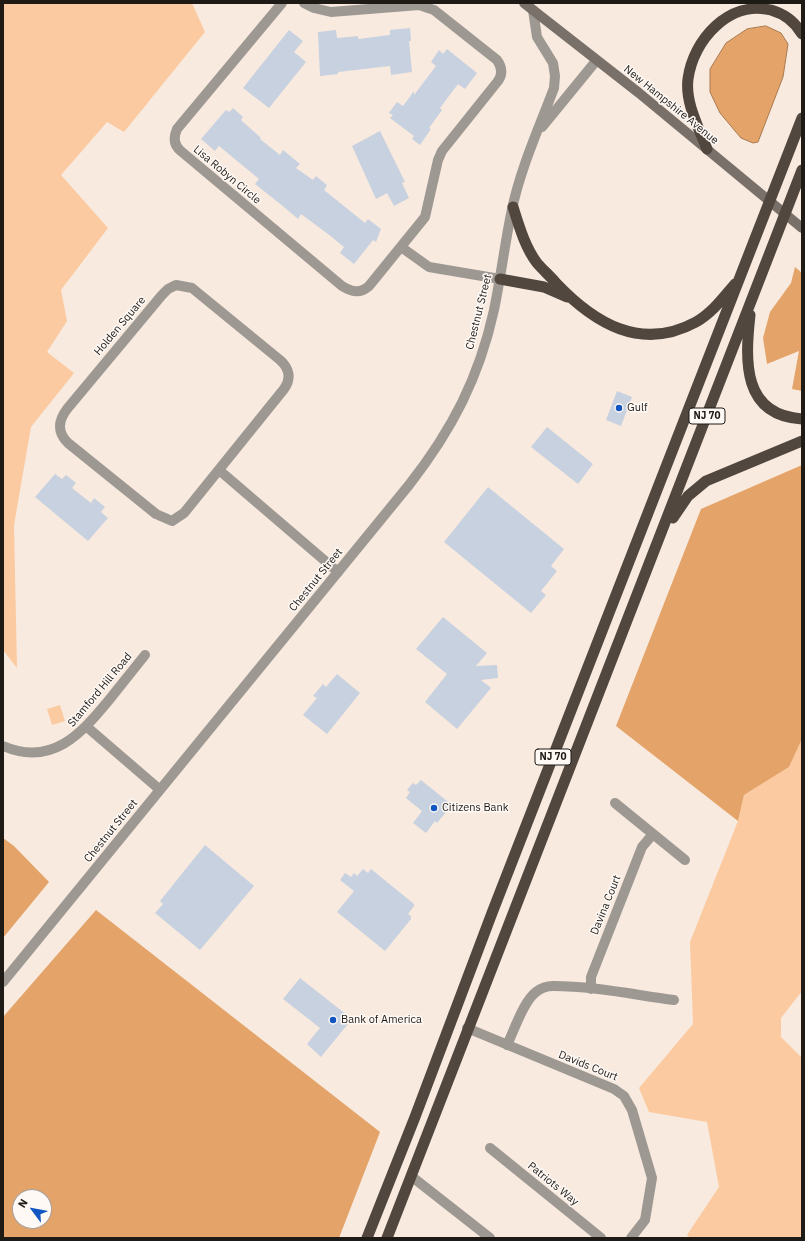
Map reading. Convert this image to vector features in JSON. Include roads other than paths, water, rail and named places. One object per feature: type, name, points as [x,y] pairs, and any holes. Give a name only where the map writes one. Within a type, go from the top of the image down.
[{"type":"highway","points":[[707,149],[688,96],[688,80],[696,50],[706,36],[716,24],[729,15],[753,8],[763,8],[786,16],[802,34]]},
{"type":"highway","name":"NJ 70","points":[[367,1238],[802,118]]},
{"type":"highway","name":"NJ 70","points":[[387,1238],[467,1028],[663,531],[802,170]]},
{"type":"highway","points":[[513,207],[523,236],[537,263],[571,298],[598,320],[626,332],[653,334],[680,328],[696,322],[711,311],[740,277]]},
{"type":"highway","points":[[500,279],[544,287],[571,298]]},
{"type":"highway","points":[[752,300],[747,362],[755,392],[766,406],[780,415],[802,419]]},
{"type":"highway","points":[[663,531],[688,496],[706,481],[802,441]]},
{"type":"main road","name":"New Hampshire Avenue","points":[[524,3],[596,61],[639,93],[802,228]]},
{"type":"street","name":"Lisa Robyn Circle","points":[[282,3],[177,129],[175,134],[175,145],[342,286],[352,291],[362,291],[369,286],[425,217],[438,160],[442,151],[501,77],[501,66],[497,60],[434,10],[419,5],[331,12],[314,8],[304,3]]},
{"type":"street","name":"Chestnut Street","points":[[3,982],[427,462],[455,418],[479,363],[500,279],[513,207],[526,162],[554,88],[554,63],[536,37],[533,10]]},
{"type":"street","name":"Chestnut Street","points":[[536,135],[596,61]]},
{"type":"street","points":[[400,247],[429,268],[500,279]]},
{"type":"street","name":"Holden Square","points":[[176,285],[192,288],[280,360],[288,371],[289,378],[286,386],[219,470],[184,513],[175,520],[168,520],[156,514],[68,443],[60,432],[60,423],[67,409],[162,295],[168,289],[176,285]]},
{"type":"street","points":[[219,470],[338,572]]},
{"type":"street","name":"Stamford Hill Road","points":[[3,746],[19,751],[45,750],[61,746],[74,739],[87,727],[146,655]]},
{"type":"street","points":[[87,727],[159,789]]},
{"type":"street","points":[[615,803],[685,860]]},
{"type":"street","name":"Davina Court","points":[[591,989],[591,977],[642,847],[653,834]]},
{"type":"street","points":[[507,1045],[528,1001],[535,992],[543,988],[552,986],[591,989],[674,1000]]},
{"type":"street","name":"Davids Court","points":[[467,1028],[618,1091],[628,1102],[652,1178],[645,1220],[631,1238]]},
{"type":"street","name":"Patriots Way","points":[[490,1148],[601,1238]]},
{"type":"street","points":[[411,1176],[490,1238]]},
{"type":"place","name":"Gulf","points":[[619,408]]},
{"type":"place","name":"Citizens Bank","points":[[434,808]]},
{"type":"place","name":"Bank of America","points":[[333,1020]]}]
